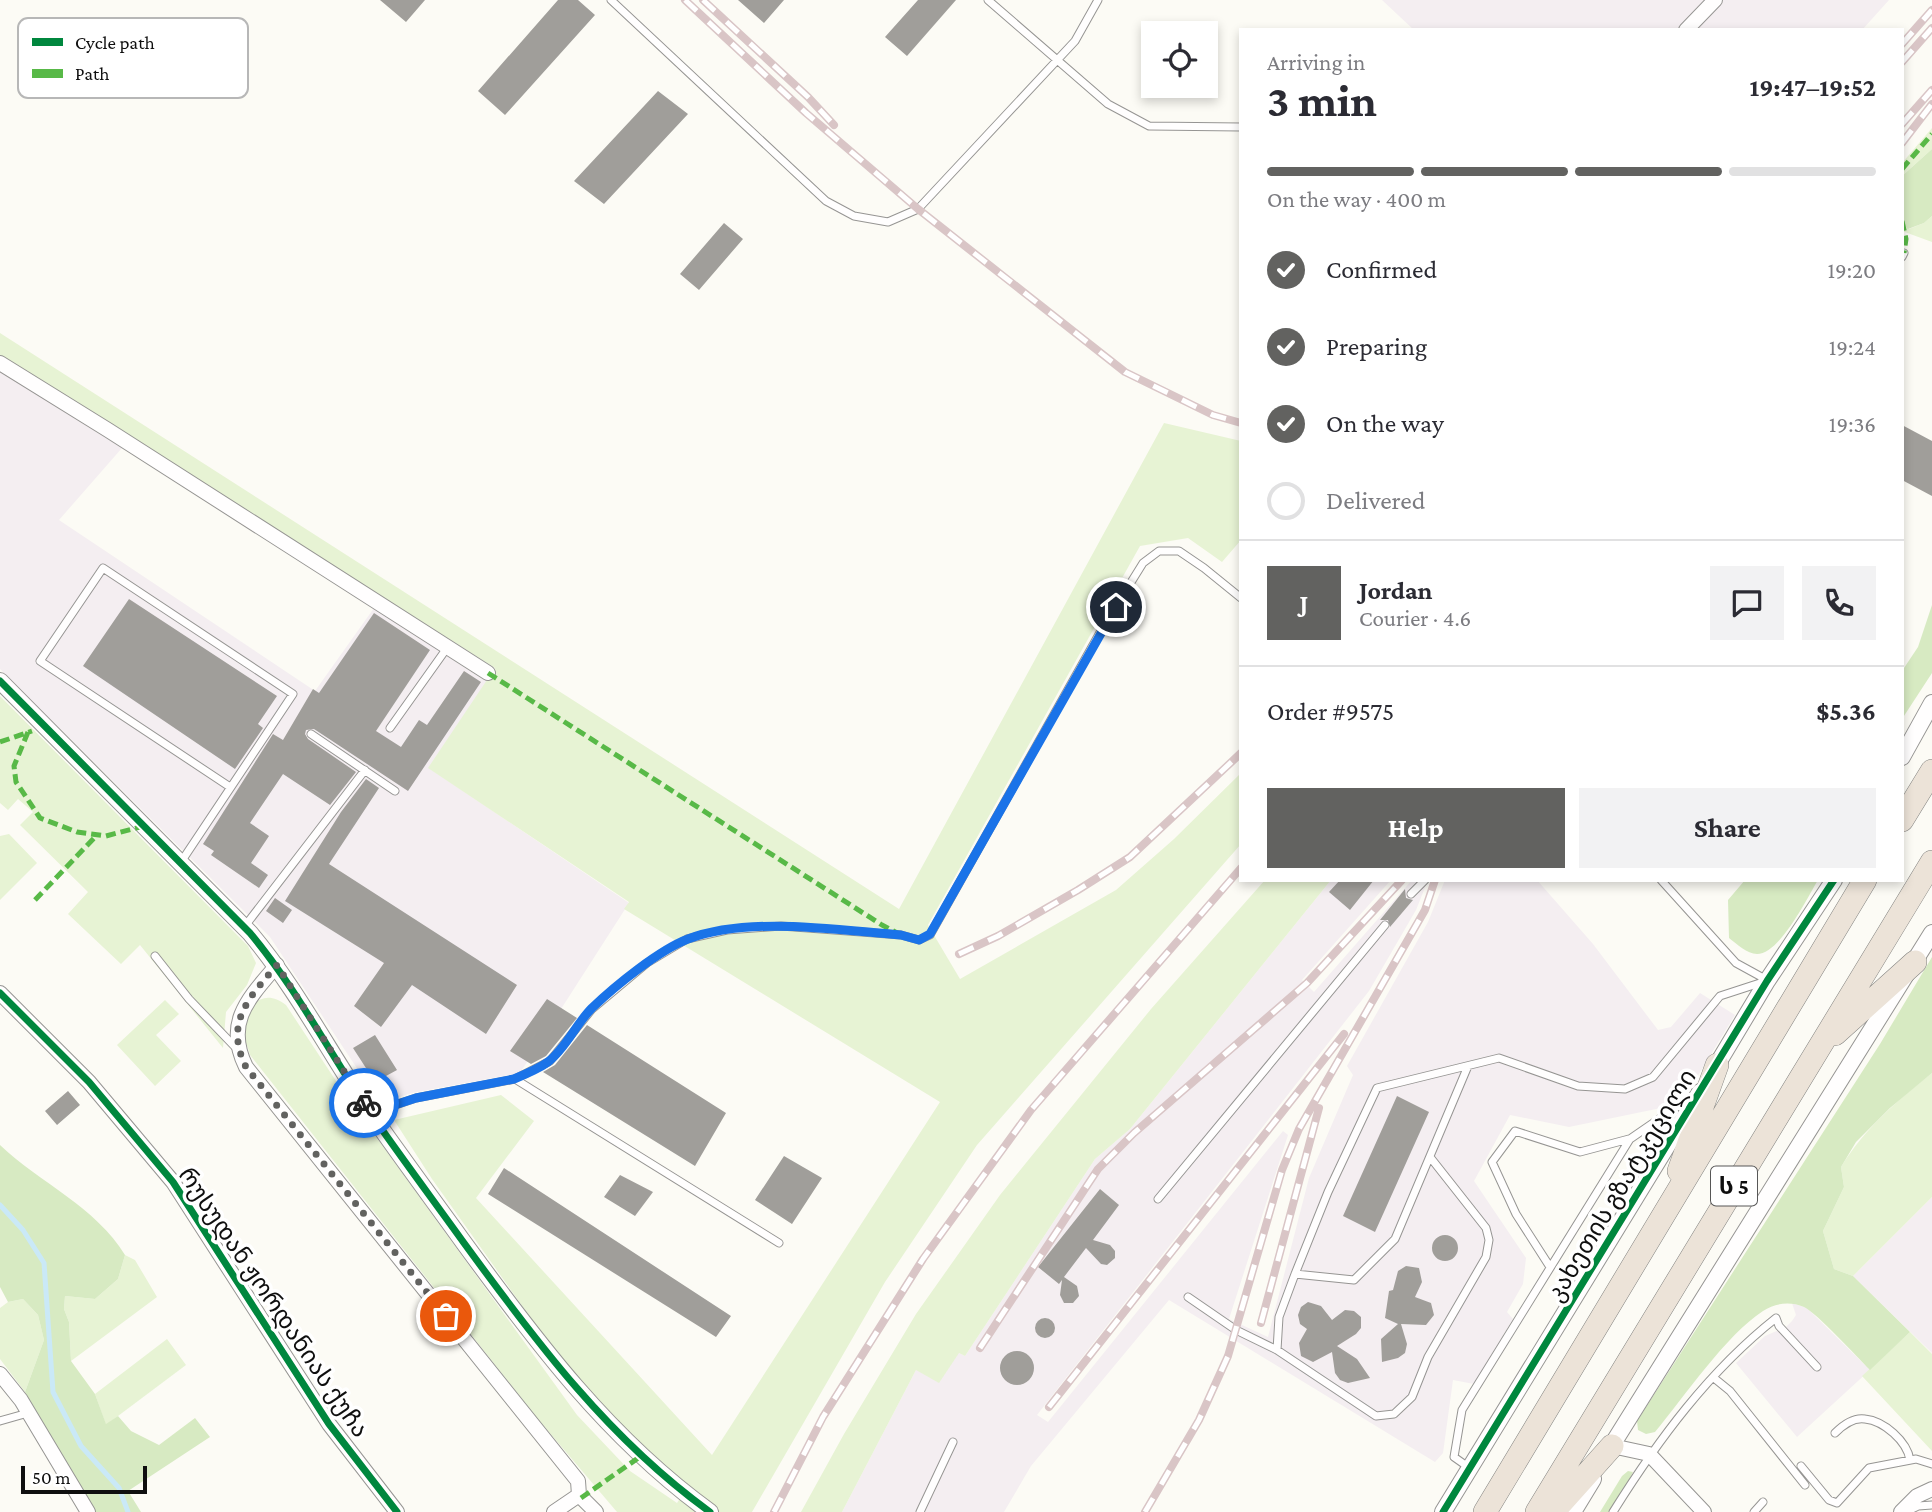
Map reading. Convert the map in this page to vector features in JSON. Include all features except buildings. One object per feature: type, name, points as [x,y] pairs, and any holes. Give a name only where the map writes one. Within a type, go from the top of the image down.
[{"type":"highway","points":[[1904,792],[1932,757]]},
{"type":"highway","points":[[1904,817],[1932,771]]},
{"type":"highway","name":"ს 5","points":[[1537,1512],[1932,862]]},
{"type":"highway","name":"ს 5","points":[[1485,1512],[1864,882]]},
{"type":"highway","points":[[1817,1049],[1914,962]]},
{"type":"highway","points":[[1662,1219],[1717,1066]]},
{"type":"highway","points":[[1553,1512],[1612,1446]]},
{"type":"street","points":[[1688,28],[1715,0]]},
{"type":"street","points":[[0,363],[488,673]]},
{"type":"street","points":[[0,681],[244,926],[277,965],[370,1113],[488,1275],[579,1393],[625,1442],[677,1488],[710,1512]]},
{"type":"street","points":[[1904,753],[1932,703]]},
{"type":"street","name":"კახეთის გზატკეცილი","points":[[1443,1512],[1767,981],[1833,882]]},
{"type":"street","points":[[1573,1512],[1932,933]]},
{"type":"street","points":[[277,965],[246,1001],[240,1015],[237,1031],[238,1051],[246,1067],[564,1461],[578,1481],[579,1495],[596,1512]]},
{"type":"street","name":"რუსუდან ჟორდანიას ქუჩა","points":[[0,993],[89,1082],[173,1182],[329,1424],[397,1512]]},
{"type":"street","points":[[0,1374],[29,1413],[89,1512]]},
{"type":"street","points":[[1612,1446],[1649,1454],[1704,1512]]},
{"type":"street","points":[[1904,1512],[1917,1496],[1932,1489]]},
{"type":"street","points":[[554,1512],[579,1495]]},
{"type":"lane","points":[[611,0],[826,201],[854,216],[888,222],[918,209],[1057,61],[1074,41],[1097,0]]},
{"type":"lane","points":[[988,0],[1108,104],[1149,126],[1239,127]]},
{"type":"lane","points":[[370,1113],[416,1098],[514,1079],[550,1061],[592,1009],[647,963],[687,939],[727,930],[780,926],[901,935],[919,940],[930,934],[1102,629],[1143,563],[1159,551],[1179,551],[1239,596]]},
{"type":"lane","points":[[181,863],[293,694],[103,568],[40,661],[230,787]]},
{"type":"lane","points":[[390,728],[447,647]]},
{"type":"lane","points":[[311,734],[395,791]]},
{"type":"lane","points":[[244,926],[365,770]]},
{"type":"lane","points":[[1410,894],[1423,882]]},
{"type":"lane","points":[[1663,882],[1736,963],[1767,981]]},
{"type":"lane","points":[[1158,1199],[1385,925]]},
{"type":"lane","points":[[155,956],[189,999],[238,1051]]},
{"type":"lane","points":[[1277,1350],[1279,1317],[1295,1274],[1328,1192],[1377,1088],[1499,1058],[1578,1086],[1625,1089],[1654,1077],[1720,996],[1767,981]]},
{"type":"lane","points":[[1295,1274],[1354,1280],[1395,1239],[1468,1066]]},
{"type":"lane","points":[[514,1079],[779,1243]]},
{"type":"lane","points":[[1550,1267],[1516,1214],[1492,1162],[1515,1131],[1580,1152],[1630,1139],[1700,1091]]},
{"type":"lane","points":[[1471,1469],[1454,1457],[1462,1410],[1630,1139]]},
{"type":"lane","points":[[1188,1297],[1236,1330],[1277,1350],[1376,1416],[1394,1414],[1412,1397],[1428,1357],[1486,1257],[1489,1240],[1486,1228],[1430,1157]]},
{"type":"lane","points":[[1613,1512],[1649,1454],[1714,1378],[1776,1318],[1779,1326],[1817,1367]]},
{"type":"lane","points":[[1714,1378],[1730,1391],[1805,1485]]},
{"type":"lane","points":[[0,1421],[29,1413]]},
{"type":"lane","points":[[1835,1433],[1845,1423],[1855,1419],[1874,1422],[1904,1443],[1910,1460]]},
{"type":"lane","points":[[920,1512],[953,1442]]},
{"type":"lane","points":[[1801,1466],[1829,1500],[1837,1503],[1869,1468],[1916,1459],[1932,1464]]},
{"type":"lane","points":[[1754,1512],[1763,1502]]},
{"type":"lane","points":[[1904,1512],[1918,1506],[1932,1505]]},
{"type":"shaded area","points":[[1382,0],[1889,0],[1864,28],[1412,28]]},
{"type":"shaded area","points":[[0,370],[122,448],[59,520],[315,691],[374,608],[487,682],[429,768],[629,903],[520,1073],[412,1093],[380,1103],[270,937],[0,669]]},
{"type":"shaded area","points":[[1329,882],[1389,882],[1302,980],[1314,992],[1410,882],[1427,882],[1416,910],[1369,991],[1037,1415],[1048,1422],[1283,1131],[1288,1135],[1229,1319],[1268,1337],[1309,1178],[1353,1075],[1347,1066],[1428,922],[1444,882],[1539,882],[1593,944],[1658,1030],[1671,1027],[1700,993],[1735,1015],[1691,1087],[1661,1108],[1569,1127],[1510,1115],[1474,1181],[1526,1258],[1523,1284],[1507,1312],[1513,1319],[1474,1384],[1453,1380],[1443,1453],[1435,1462],[1169,1300],[1031,1466],[1004,1512],[842,1512],[916,1370],[959,1353],[965,1356],[1095,1159],[1130,1129]]},
{"type":"shaded area","points":[[1932,1197],[1932,1353],[1853,1276]]},
{"type":"shaded area","points":[[1792,1303],[1807,1308],[1870,1370],[1797,1437],[1736,1363],[1765,1336],[1786,1327],[1792,1321],[1796,1315]]},
{"type":"green space","points":[[1932,128],[1932,149],[1904,174],[1904,161]]},
{"type":"green space","points":[[1932,149],[1932,216],[1924,223],[1908,229],[1904,225],[1904,174]]},
{"type":"green space","points":[[1932,216],[1932,242],[1904,232],[1904,225],[1909,229],[1924,223]]},
{"type":"green space","points":[[0,333],[899,909],[1164,423],[1239,441],[1239,542],[1222,562],[1188,538],[1140,546],[928,925],[960,979],[1116,890],[1174,839],[1239,775],[1239,846],[977,1145],[885,1282],[752,1512],[617,1512],[537,1418],[250,1055],[244,1029],[249,1011],[260,999],[277,999],[286,1005],[340,1087],[577,1415],[630,1471],[677,1503],[688,1486],[661,1467],[582,1390],[432,1179],[394,1120],[501,1095],[534,1121],[476,1198],[712,1455],[940,1102],[624,909],[629,902],[428,768],[495,668],[0,355]]},
{"type":"green space","points":[[1932,605],[1932,673],[1904,716],[1904,668],[1918,647]]},
{"type":"green space","points":[[0,696],[248,946],[256,963],[247,985],[226,1012],[223,1048],[140,945],[121,964],[68,914],[88,892],[20,825],[33,812],[18,799],[8,810],[0,803]]},
{"type":"green space","points":[[9,834],[37,863],[0,900],[0,836]]},
{"type":"green space","points":[[1263,882],[1329,882],[1130,1129],[1095,1159],[965,1356],[959,1353],[939,1383],[916,1370],[842,1512],[801,1512],[916,1314],[1000,1195],[1151,1009]]},
{"type":"green space","points":[[1743,882],[1817,882],[1784,935],[1766,952],[1757,954],[1746,951],[1729,938],[1728,900]]},
{"type":"green space","points":[[1932,957],[1932,1073],[1890,1108],[1856,1142],[1841,1167],[1844,1187],[1823,1231],[1834,1269],[1853,1276],[1910,1332],[1870,1370],[1827,1326],[1804,1307],[1793,1304],[1772,1306],[1735,1335],[1655,1432],[1646,1434],[1638,1430],[1637,1421],[1880,1044]]},
{"type":"green space","points":[[165,1000],[179,1014],[156,1035],[181,1061],[155,1086],[117,1045]]},
{"type":"green space","points":[[1932,1073],[1932,1197],[1853,1276],[1834,1269],[1823,1231],[1844,1187],[1841,1167],[1871,1128]]},
{"type":"green space","points":[[0,1145],[99,1223],[125,1255],[118,1279],[95,1299],[65,1296],[64,1309],[69,1322],[71,1361],[95,1394],[106,1424],[118,1416],[131,1431],[159,1445],[195,1418],[210,1437],[128,1491],[141,1512],[95,1512],[25,1392],[44,1340],[38,1315],[23,1299],[8,1302],[0,1287]]},
{"type":"green space","points":[[125,1255],[135,1260],[157,1297],[71,1361],[69,1322],[64,1309],[65,1296],[95,1299],[118,1279]]},
{"type":"green space","points":[[23,1299],[38,1315],[44,1340],[25,1392],[0,1359],[0,1308],[8,1302]]},
{"type":"green space","points":[[1910,1332],[1932,1354],[1932,1451],[1862,1376]]},
{"type":"green space","points":[[167,1339],[186,1365],[106,1425],[95,1394]]},
{"type":"green space","points":[[1628,1471],[1633,1472],[1614,1512],[1600,1512],[1622,1476]]},
{"type":"waterway","points":[[0,1205],[23,1230],[44,1263],[53,1392],[81,1446],[119,1488],[128,1512]]},
{"type":"railway","points":[[685,0],[806,113],[918,209],[1125,372],[1213,415],[1239,422]]},
{"type":"railway","points":[[703,0],[808,97],[834,125]]},
{"type":"railway","points":[[1904,42],[1932,10]]},
{"type":"railway","points":[[1904,60],[1932,28]]},
{"type":"railway","points":[[1904,122],[1932,90]]},
{"type":"railway","points":[[1904,140],[1932,104]]},
{"type":"railway","points":[[959,954],[998,936],[1130,857],[1239,755]]},
{"type":"railway","points":[[774,1512],[823,1417],[923,1259],[1031,1110],[1239,870]]},
{"type":"railway","points":[[980,1348],[1098,1169],[1134,1133],[1307,983],[1400,882]]},
{"type":"railway","points":[[1145,1512],[1199,1420],[1228,1356],[1282,1170],[1299,1129],[1425,910],[1434,882]]},
{"type":"railway","points":[[1049,1407],[1344,1034]]},
{"type":"railway","points":[[1261,1323],[1319,1108]]},
{"type":"marked path","points":[[1904,167],[1932,134]]},
{"type":"marked path","points":[[1904,230],[1904,253]]},
{"type":"marked path","points":[[488,673],[901,935]]},
{"type":"marked path","points":[[0,742],[32,731]]},
{"type":"marked path","points":[[28,732],[14,766],[16,782],[40,818],[77,832],[106,836],[144,826]]},
{"type":"marked path","points":[[35,900],[97,835]]},
{"type":"marked path","points":[[581,1498],[641,1456]]},
{"type":"cycle path","points":[[0,681],[250,933],[283,976],[382,1130],[547,1353],[576,1388],[639,1453],[673,1484],[710,1512]]},
{"type":"cycle path","points":[[1443,1512],[1767,981],[1833,882]]},
{"type":"cycle path","points":[[0,993],[89,1082],[173,1182],[329,1424],[397,1512]]},
{"type":"way so far","points":[[364,1103],[277,965],[246,1001],[237,1031],[238,1051],[246,1067],[446,1316]]},
{"type":"route","points":[[364,1103],[370,1113],[416,1098],[514,1079],[528,1073],[550,1061],[592,1009],[647,963],[687,939],[727,930],[780,926],[901,935],[919,940],[930,934],[1116,607]]}]
